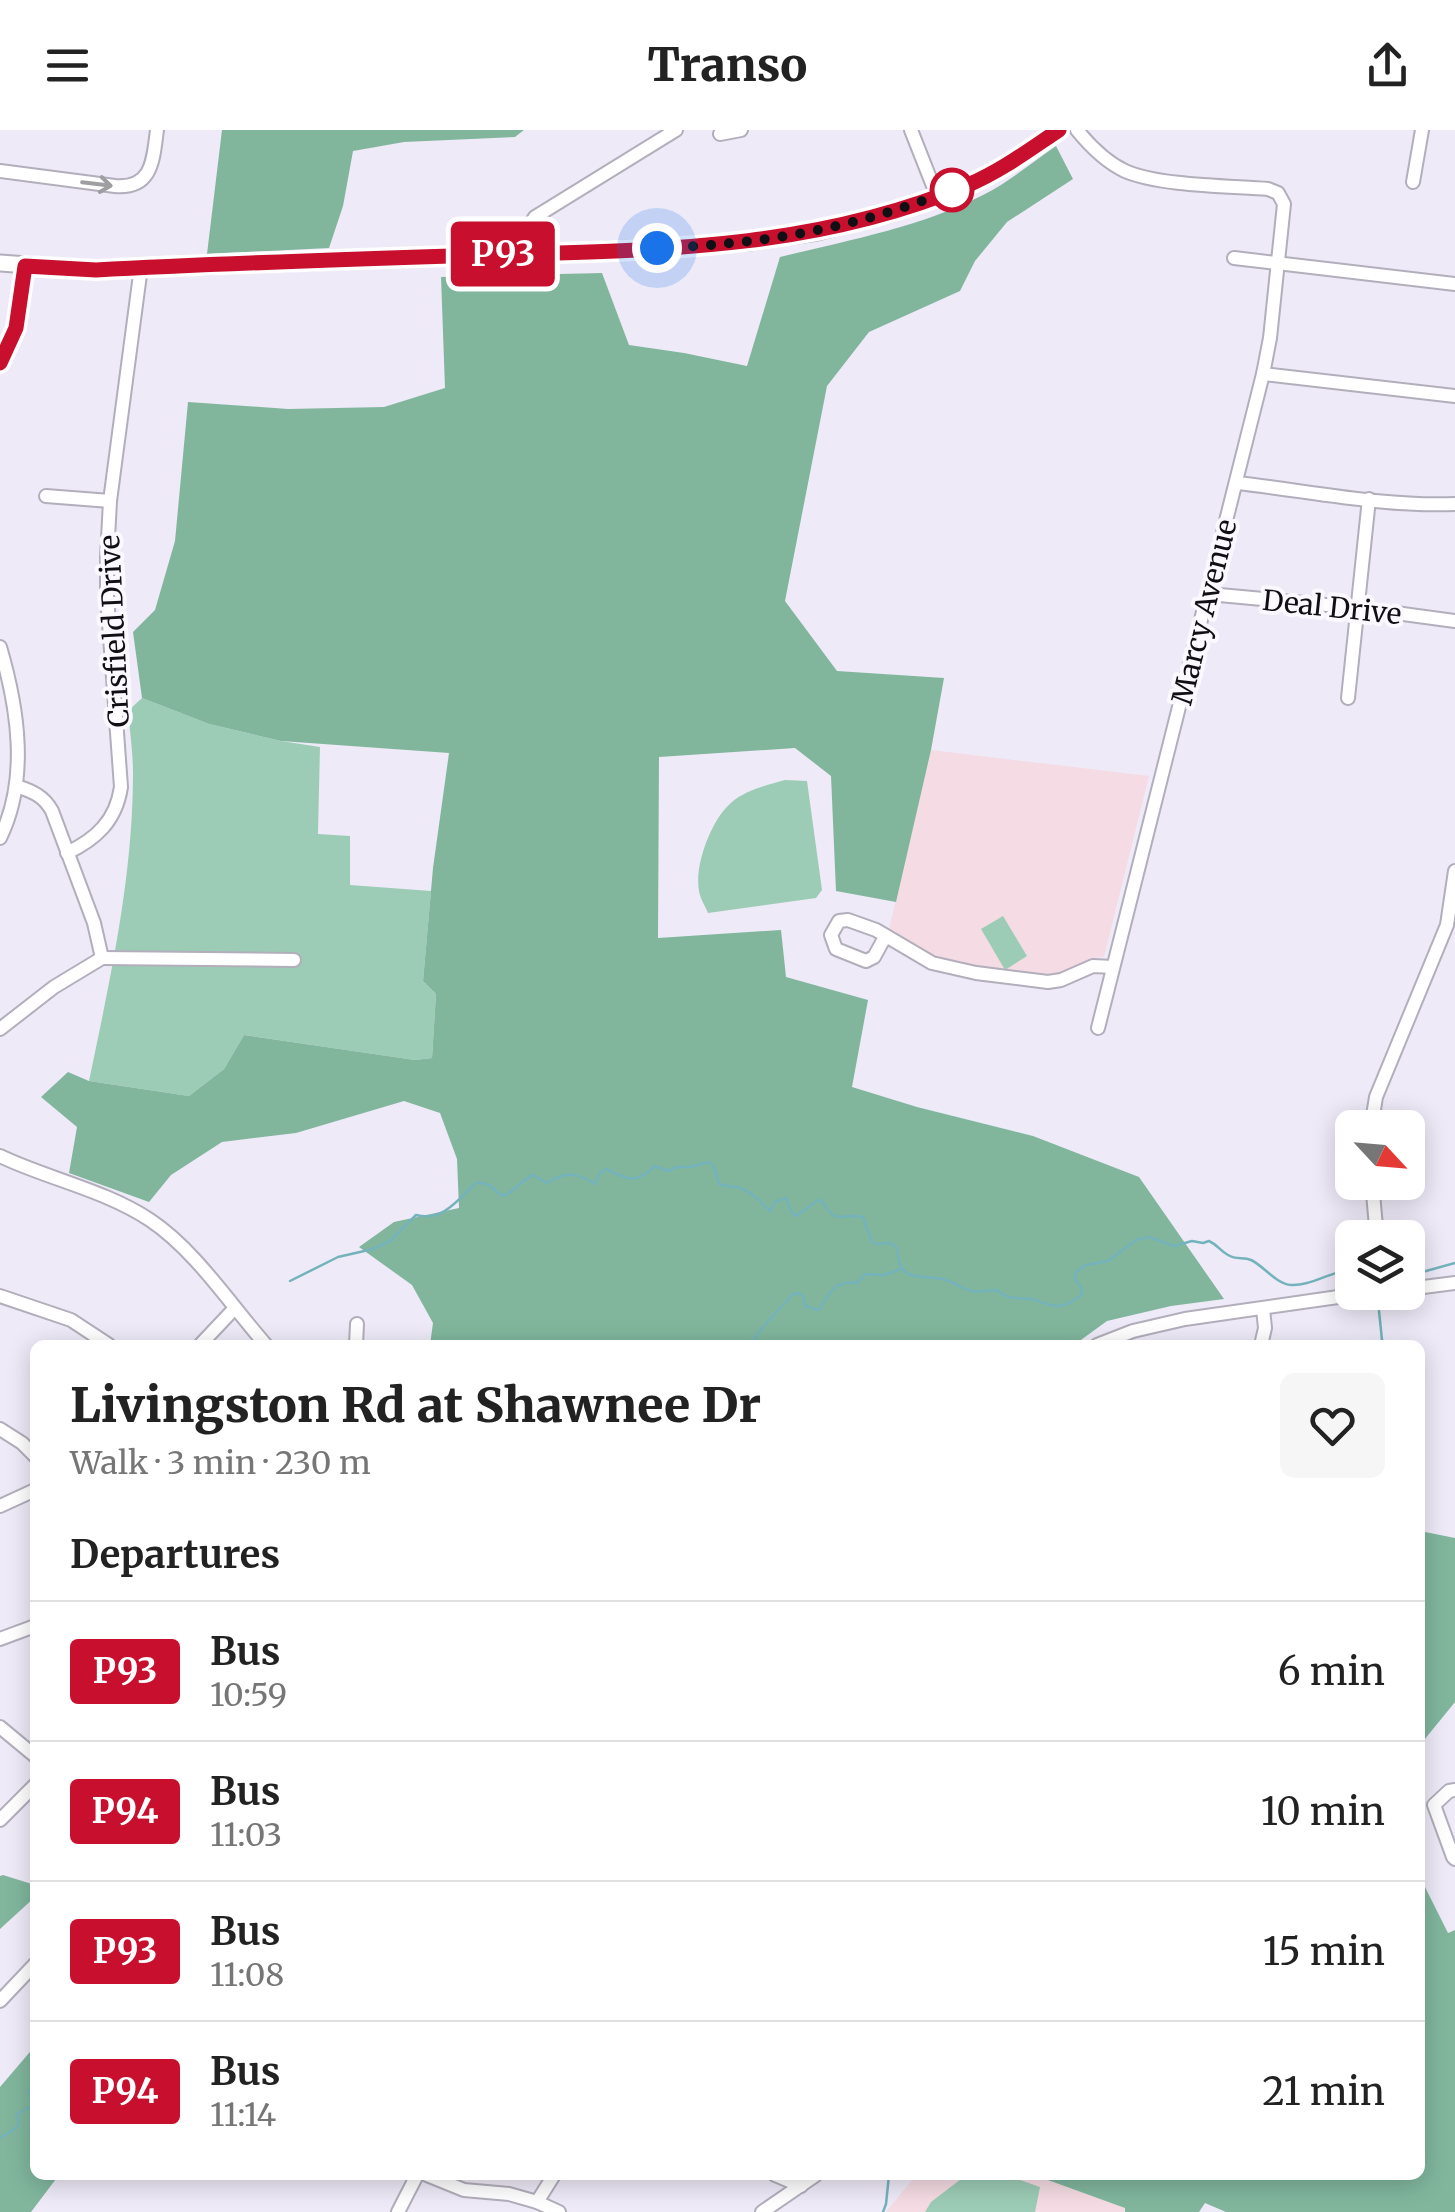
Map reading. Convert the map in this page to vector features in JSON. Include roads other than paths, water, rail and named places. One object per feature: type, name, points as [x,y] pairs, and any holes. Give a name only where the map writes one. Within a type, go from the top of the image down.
[{"type":"main road","points":[[0,263],[96,270],[750,242],[817,232],[896,212],[1005,166],[1059,130]]},
{"type":"street","points":[[0,171],[132,186],[150,168],[157,130]]},
{"type":"street","points":[[523,254],[523,235],[535,216],[676,130]]},
{"type":"street","points":[[720,134],[742,130]]},
{"type":"street","points":[[911,130],[937,196]]},
{"type":"street","name":"Marcy Avenue","points":[[1077,130],[1106,159],[1124,170],[1143,176],[1268,189],[1278,193],[1284,204],[1280,264],[1263,374],[1098,1028]]},
{"type":"street","points":[[1413,182],[1422,130]]},
{"type":"street","points":[[1234,258],[1455,284]]},
{"type":"street","points":[[0,363],[16,328],[25,266]]},
{"type":"street","name":"Crisfield Drive","points":[[66,853],[89,842],[107,824],[120,787],[107,596],[110,501],[142,267]]},
{"type":"street","points":[[1263,374],[1455,396]]},
{"type":"street","points":[[1237,482],[1369,499],[1455,504]]},
{"type":"street","points":[[46,496],[110,501]]},
{"type":"street","points":[[1348,698],[1369,499]]},
{"type":"street","name":"Deal Drive","points":[[1208,594],[1455,621]]},
{"type":"street","points":[[0,648],[6,703],[17,740],[16,786],[0,838]]},
{"type":"street","points":[[16,786],[32,791],[48,804],[94,923],[102,958]]},
{"type":"street","points":[[1374,1110],[1376,1097],[1447,925],[1455,871]]},
{"type":"street","points":[[885,937],[932,963],[976,974],[1048,982],[1093,966],[1113,968]]},
{"type":"street","points":[[0,1029],[54,987],[102,958],[294,960]]},
{"type":"street","points":[[0,1156],[117,1202],[153,1222],[200,1266],[262,1340]]},
{"type":"street","points":[[1425,1287],[1455,1284]]},
{"type":"street","points":[[0,1296],[70,1320],[100,1340]]},
{"type":"street","points":[[1109,1340],[1185,1318],[1335,1298]]},
{"type":"street","points":[[205,1340],[234,1308]]},
{"type":"street","points":[[1262,1340],[1263,1309]]},
{"type":"street","points":[[356,1340],[357,1324]]},
{"type":"street","points":[[0,1429],[30,1451]]},
{"type":"street","points":[[0,1506],[30,1492]]},
{"type":"street","points":[[0,1639],[30,1628]]},
{"type":"street","points":[[0,1728],[30,1752]]},
{"type":"street","points":[[0,1820],[30,1790]]},
{"type":"street","points":[[1455,1790],[1434,1806],[1455,1858]]},
{"type":"street","points":[[0,2001],[30,1969]]},
{"type":"street","points":[[398,2212],[414,2180]]},
{"type":"street","points":[[439,2180],[464,2190],[499,2192],[537,2202],[559,2212]]},
{"type":"street","points":[[537,2202],[551,2180]]},
{"type":"street","points":[[787,2180],[801,2186]]},
{"type":"street","points":[[762,2212],[809,2180]]},
{"type":"waterway","points":[[290,1281],[338,1257],[390,1241],[416,1215],[443,1212],[477,1182],[489,1185],[502,1196],[533,1175],[547,1183],[571,1175],[595,1184],[606,1169],[637,1178],[655,1166],[668,1171],[708,1162],[713,1165],[719,1184],[745,1190],[770,1211],[775,1202],[786,1198],[796,1216],[818,1200],[836,1216],[863,1217],[872,1242],[891,1243],[897,1248],[902,1267],[911,1275],[946,1280],[975,1292],[997,1290],[1010,1297],[1052,1306],[1065,1305],[1081,1295],[1082,1289],[1074,1277],[1077,1271],[1108,1261],[1136,1240],[1149,1237],[1174,1246],[1209,1241],[1228,1255],[1251,1260],[1280,1282],[1291,1285],[1335,1274]]},
{"type":"waterway","points":[[1425,1271],[1455,1263]]},
{"type":"waterway","points":[[754,1340],[792,1295],[798,1293],[805,1306],[819,1310],[838,1285],[857,1283],[866,1274],[884,1275],[901,1269]]},
{"type":"waterway","points":[[1379,1311],[1382,1340]]},
{"type":"waterway","points":[[30,2090],[30,2096]]},
{"type":"waterway","points":[[0,2138],[16,2128],[16,2115],[30,2107]]},
{"type":"waterway","points":[[883,2212],[888,2180]]}]
